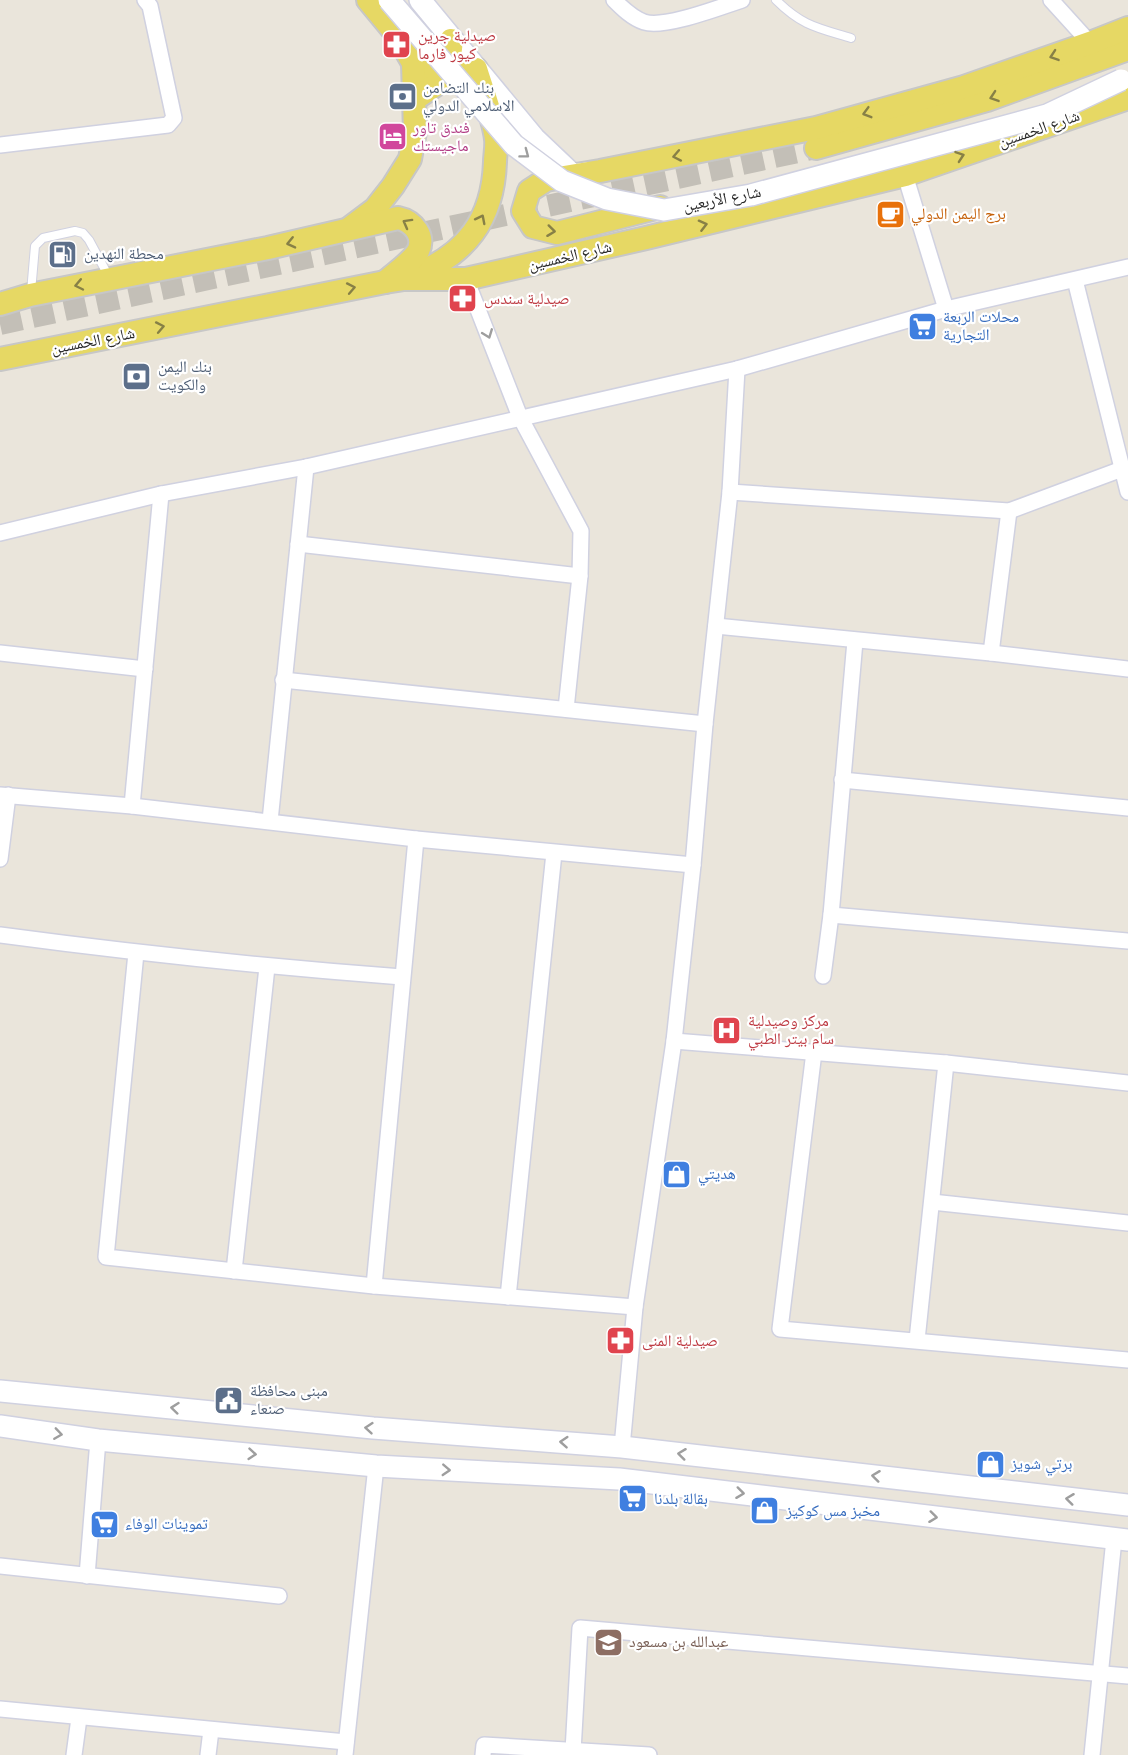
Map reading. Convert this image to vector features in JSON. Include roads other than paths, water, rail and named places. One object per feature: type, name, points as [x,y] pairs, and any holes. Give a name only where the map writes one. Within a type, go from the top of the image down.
[{"type":"main road","points":[[348,230],[375,208],[393,186],[410,159],[415,132],[412,63],[398,35],[368,0]]},
{"type":"main road","points":[[1126,85],[827,166],[557,233],[533,227],[523,211],[529,191],[546,180],[816,128],[964,87],[1128,28]]},
{"type":"main road","points":[[412,63],[426,70],[441,67],[451,55],[451,40]]},
{"type":"main road","points":[[816,148],[987,100],[1128,49]]},
{"type":"main road","points":[[394,280],[434,267],[456,251],[481,222],[494,187],[496,139],[476,69],[446,78],[415,99]]},
{"type":"main road","name":"شارع الخمسين","points":[[0,359],[394,280],[466,279],[905,175],[1126,85]]},
{"type":"main road","points":[[0,304],[30,295],[268,248],[398,218],[407,220],[417,229],[420,240],[417,252],[394,280]]},
{"type":"street","points":[[0,145],[168,125],[174,118],[150,6],[145,0]]},
{"type":"street","name":"شارع الأربعين","points":[[389,0],[514,145],[562,181],[607,199],[664,210],[751,195],[1047,115],[1126,85]]},
{"type":"street","points":[[420,0],[534,138],[573,175],[600,171]]},
{"type":"street","points":[[614,0],[623,9],[645,23],[668,23],[742,0]]},
{"type":"street","points":[[1051,0],[1090,43]]},
{"type":"street","points":[[905,175],[946,309]]},
{"type":"street","points":[[0,532],[161,494],[306,467],[737,369],[946,309],[1128,267]]},
{"type":"street","points":[[466,279],[520,417],[581,531],[580,576],[566,709]]},
{"type":"street","points":[[1075,280],[1128,492]]},
{"type":"street","points":[[619,1479],[635,1307],[674,1041],[693,865],[705,724],[730,492],[737,369]]},
{"type":"street","points":[[270,821],[306,467]]},
{"type":"street","points":[[730,492],[1009,511],[1122,469]]},
{"type":"street","points":[[132,806],[161,494]]},
{"type":"street","points":[[991,653],[1009,511]]},
{"type":"street","points":[[298,544],[580,576]]},
{"type":"street","points":[[716,626],[1128,669]]},
{"type":"street","points":[[823,976],[831,915],[855,641]]},
{"type":"street","points":[[0,653],[145,669]]},
{"type":"street","points":[[283,680],[705,724]]},
{"type":"street","points":[[842,780],[1128,808]]},
{"type":"street","points":[[0,859],[4,795],[132,806],[416,839],[693,865]]},
{"type":"street","points":[[374,1286],[416,839]]},
{"type":"street","points":[[508,1297],[554,853]]},
{"type":"street","points":[[831,915],[1128,941]]},
{"type":"street","points":[[0,935],[267,967],[402,977]]},
{"type":"street","points":[[136,953],[106,1257],[374,1286],[635,1307]]},
{"type":"street","points":[[234,1271],[267,967]]},
{"type":"street","points":[[674,1041],[946,1063],[1128,1083]]},
{"type":"street","points":[[814,1052],[780,1329],[1128,1360]]},
{"type":"street","points":[[917,1340],[946,1063]]},
{"type":"street","points":[[932,1203],[1128,1223]]},
{"type":"street","points":[[0,1391],[373,1428],[622,1447],[1123,1505],[1121,1539],[1101,1674],[1092,1755]]},
{"type":"street","points":[[0,1426],[98,1440],[376,1466],[619,1479],[1121,1539]]},
{"type":"street","points":[[87,1576],[98,1440]]},
{"type":"street","points":[[0,1709],[211,1730],[345,1749],[376,1466]]},
{"type":"street","points":[[0,1566],[279,1596]]},
{"type":"street","points":[[573,1751],[580,1628],[1128,1676]]},
{"type":"street","points":[[74,1755],[79,1718]]},
{"type":"street","points":[[208,1755],[211,1730]]},
{"type":"street","points":[[483,1755],[484,1745],[649,1755]]},
{"type":"lane","points":[[776,0],[797,19],[851,38]]},
{"type":"lane","points":[[30,295],[35,246],[44,238],[75,231],[83,233],[89,240],[110,278]]},
{"type":"tunnel","points":[[0,324],[816,148]]},
{"type":"place","name":"صيدلية جرين كيور فارما","points":[[397,45]]},
{"type":"place","name":"بنك التضامن الاسلامي الدولي","points":[[402,97]]},
{"type":"place","name":"فندق تاور ماجيستك","points":[[392,137]]},
{"type":"place","name":"برج اليمن الدولي","points":[[890,214]]},
{"type":"place","name":"محطة النهدين","points":[[63,254]]},
{"type":"place","name":"صيدلية سندس","points":[[463,299]]},
{"type":"place","name":"محلات الربعة التجارية","points":[[922,326]]},
{"type":"place","name":"بنك اليمن والكويت","points":[[137,376]]},
{"type":"place","name":"مركز وصيدلية سام بيتر الطبي","points":[[727,1030]]},
{"type":"place","name":"هديتي","points":[[677,1174]]},
{"type":"place","name":"صيدلية المنى","points":[[621,1341]]},
{"type":"place","name":"مبنى محافظة صنعاء","points":[[229,1400]]},
{"type":"place","name":"برتي شويز","points":[[990,1464]]},
{"type":"place","name":"بقالة بلدنا","points":[[633,1499]]},
{"type":"place","name":"مخبز مس كوكيز","points":[[765,1511]]},
{"type":"place","name":"تموينات الوفاء","points":[[104,1524]]},
{"type":"place","name":"عبدالله بن مسعود","points":[[608,1642]]}]
